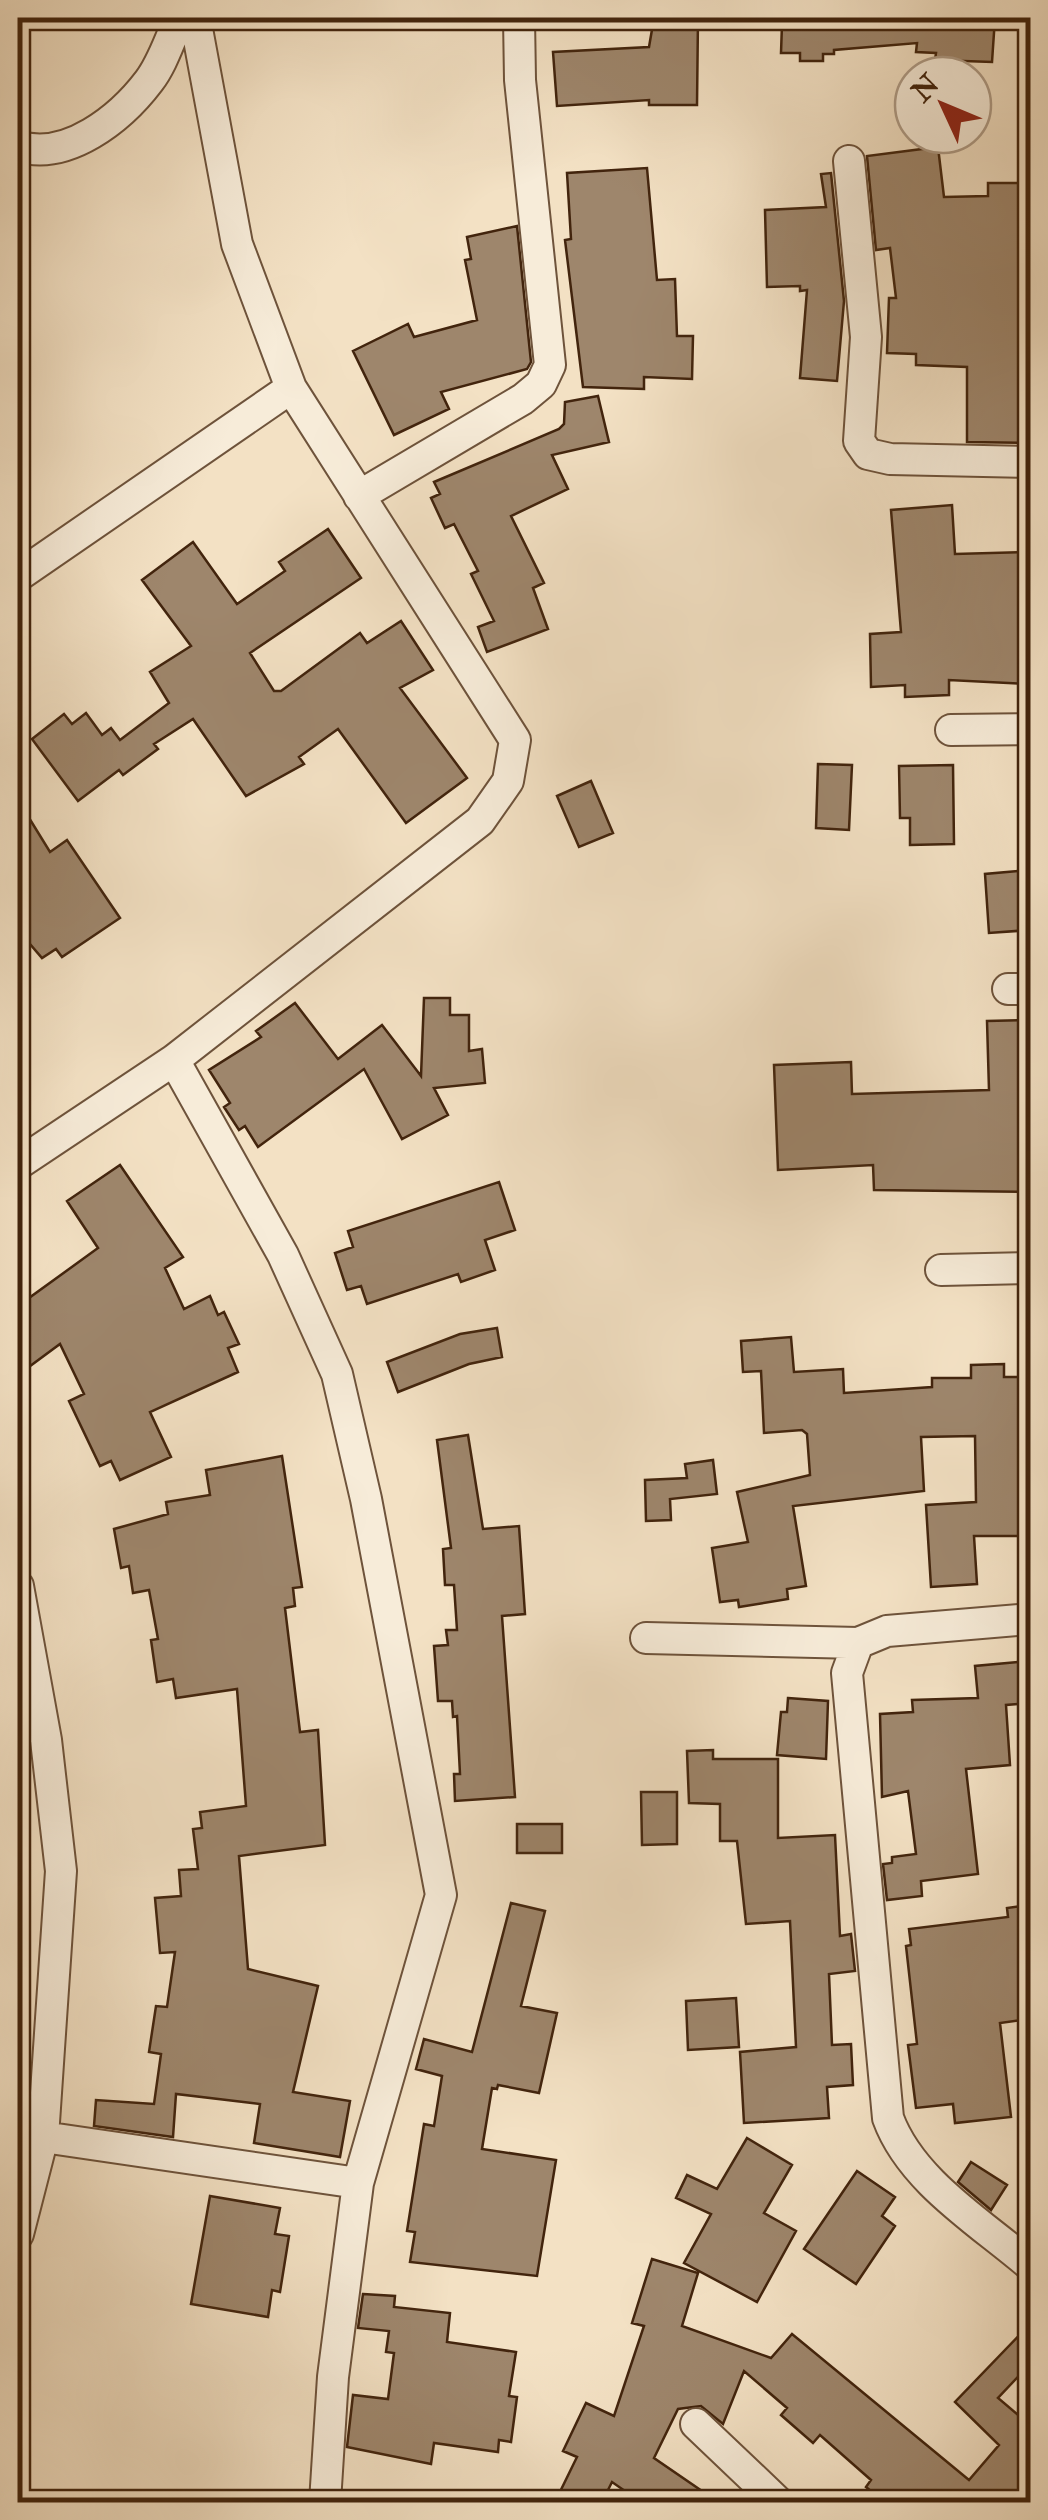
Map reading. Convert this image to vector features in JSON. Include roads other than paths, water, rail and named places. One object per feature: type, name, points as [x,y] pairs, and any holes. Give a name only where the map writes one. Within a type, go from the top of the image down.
[{"type":"street","points":[[22,151],[62,146],[117,117],[152,78],[180,18]]},
{"type":"street","points":[[18,1164],[174,1060],[480,821],[508,781],[514,740],[291,388],[236,244],[194,18]]},
{"type":"street","points":[[359,496],[523,398],[541,384],[550,365],[520,80],[519,18]]},
{"type":"street","points":[[849,161],[866,337],[859,441],[868,454],[890,459],[1030,462]]},
{"type":"street","points":[[18,576],[291,388]]},
{"type":"street","points":[[951,730],[1030,729]]},
{"type":"street","points":[[174,1060],[283,1255],[337,1374],[366,1498],[441,1895],[358,2183],[332,2377],[325,2502]]},
{"type":"street","points":[[940,1270],[1030,1268]]},
{"type":"street","points":[[18,1586],[46,1740],[61,1871],[43,2137],[18,2234]]},
{"type":"street","points":[[646,1638],[858,1644],[888,1631],[1030,1619]]},
{"type":"street","points":[[858,1644],[848,1673],[888,2118],[898,2147],[916,2168],[1030,2265]]},
{"type":"street","points":[[43,2137],[358,2183]]},
{"type":"street","points":[[696,2424],[778,2502]]}]
